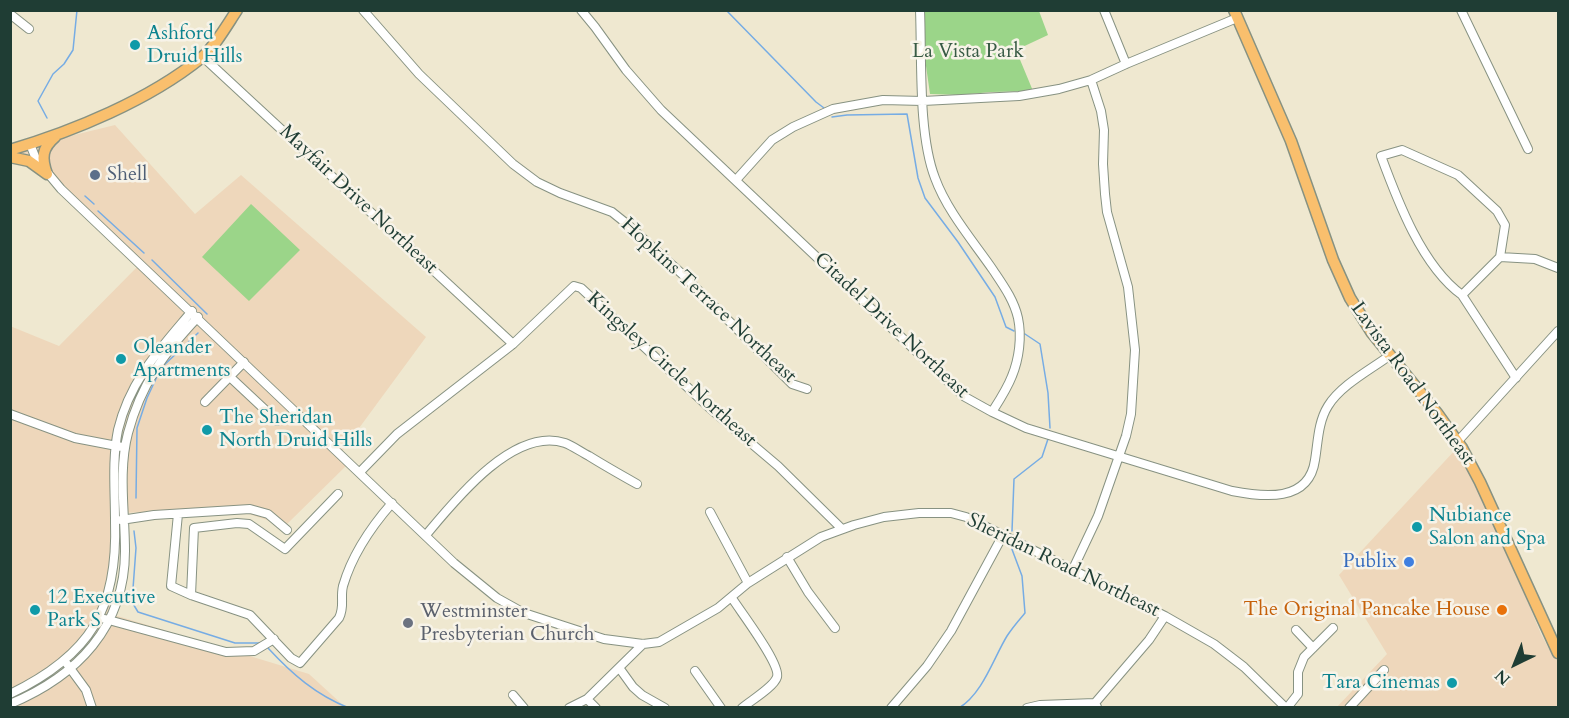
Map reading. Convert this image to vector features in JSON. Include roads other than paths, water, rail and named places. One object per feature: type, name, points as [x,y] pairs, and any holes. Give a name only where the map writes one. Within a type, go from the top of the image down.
[{"type":"main road","points":[[10,150],[57,135],[150,93],[203,57],[237,10]]},
{"type":"main road","name":"Lavista Road Northeast","points":[[1235,14],[1291,141],[1339,275],[1361,316],[1389,356],[1458,441],[1483,489],[1558,653]]},
{"type":"main road","points":[[47,174],[44,165],[44,151],[46,145],[57,135]]},
{"type":"main road","points":[[10,157],[29,160],[47,174]]},
{"type":"street","name":"Hopkins Terrace Northeast","points":[[363,10],[419,74],[513,164],[537,182],[612,212],[681,273],[792,384],[807,389]]},
{"type":"street","name":"Citadel Drive Northeast","points":[[581,10],[626,70],[662,110],[953,387],[965,397],[1026,428],[1232,491],[1272,495],[1291,492],[1305,482],[1312,471],[1320,428],[1328,406],[1342,391],[1389,356]]},
{"type":"street","points":[[920,10],[927,149],[935,179],[951,209],[1008,292],[1018,318],[1020,334],[1017,361],[1011,379],[992,412]]},
{"type":"street","points":[[1104,10],[1126,64]]},
{"type":"street","points":[[1461,10],[1528,149]]},
{"type":"street","points":[[10,14],[29,29]]},
{"type":"street","points":[[736,180],[772,140],[793,127],[830,110],[883,100],[924,101],[1040,93],[1091,80],[1235,14]]},
{"type":"street","name":"Mayfair Drive Northeast","points":[[203,57],[513,344]]},
{"type":"street","points":[[1073,569],[1098,516],[1126,436],[1131,414],[1135,350],[1128,286],[1106,203],[1103,164],[1104,130],[1101,111],[1091,80]]},
{"type":"street","name":"Sheridan Road Northeast","points":[[30,144],[36,159],[47,174],[454,563],[497,598],[524,613],[604,639],[643,644],[659,642],[718,608],[748,583],[821,537],[884,517],[919,513],[951,513],[966,517],[1073,569],[1214,644],[1236,660],[1286,708]]},
{"type":"street","points":[[1462,295],[1500,257],[1505,225],[1497,211],[1458,175],[1402,150],[1381,156],[1395,194],[1425,252],[1449,286],[1462,295],[1516,378]]},
{"type":"street","points":[[1500,257],[1535,259],[1558,268]]},
{"type":"street","name":"Kingsley Circle Northeast","points":[[360,472],[397,434],[513,344],[574,285],[581,288],[670,373],[778,466],[842,529]]},
{"type":"street","points":[[10,705],[46,688],[71,668],[94,645],[109,621],[123,581],[125,554],[120,520],[118,479],[121,447],[118,431],[124,410],[147,364],[195,314]]},
{"type":"street","points":[[1458,441],[1558,331]]},
{"type":"street","points":[[206,402],[244,362]]},
{"type":"street","points":[[230,376],[277,421]]},
{"type":"street","points":[[10,414],[75,438],[121,447]]},
{"type":"street","points":[[426,535],[485,472],[510,454],[537,441],[552,440],[567,444],[637,484]]},
{"type":"street","points":[[191,595],[194,528],[237,523],[249,524],[285,549],[338,494]]},
{"type":"street","points":[[178,514],[171,586],[250,615],[291,658],[300,663],[343,610],[341,596],[343,586],[355,556],[376,521],[392,503]]},
{"type":"street","points":[[120,520],[250,510],[268,514],[284,528],[270,538]]},
{"type":"street","points":[[710,512],[748,583]]},
{"type":"street","points":[[10,694],[38,679],[64,661],[86,639],[99,617],[113,579],[120,520]]},
{"type":"street","points":[[891,708],[927,666],[951,631],[1003,535]]},
{"type":"street","points":[[787,557],[808,592],[835,628]]},
{"type":"street","points":[[732,597],[777,670],[777,677],[773,684],[742,708]]},
{"type":"street","points":[[1027,708],[1040,705],[1096,705],[1149,640],[1165,616]]},
{"type":"street","points":[[99,617],[226,652],[254,651],[274,639]]},
{"type":"street","points":[[1286,708],[1298,694],[1298,672],[1304,657],[1333,628]]},
{"type":"street","points":[[1296,630],[1313,648]]},
{"type":"street","points":[[569,708],[587,699],[643,644]]},
{"type":"street","points":[[64,661],[86,690],[92,708]]},
{"type":"street","points":[[620,669],[642,695],[665,708]]},
{"type":"street","points":[[1349,708],[1384,670]]},
{"type":"street","points":[[694,671],[721,708]]},
{"type":"street","points":[[513,695],[524,708]]},
{"type":"street","points":[[587,699],[596,708]]},
{"type":"waterway","points":[[47,118],[38,101],[53,74],[64,64],[73,50],[77,10]]},
{"type":"waterway","points":[[726,10],[824,108]]},
{"type":"waterway","points":[[832,117],[907,114],[918,178],[925,198],[995,297],[1006,327],[1014,331]]},
{"type":"waterway","points":[[85,196],[94,204]]},
{"type":"waterway","points":[[98,211],[144,253]]},
{"type":"waterway","points":[[152,260],[207,314]]},
{"type":"waterway","points":[[136,498],[137,428],[147,398],[161,368],[198,333]]},
{"type":"waterway","points":[[1025,334],[1040,344],[1048,393],[1050,428]]},
{"type":"waterway","points":[[1012,531],[1014,479],[1042,457],[1048,439]]},
{"type":"waterway","points":[[134,531],[136,548],[132,602],[138,612],[235,643],[259,643]]},
{"type":"waterway","points":[[959,708],[975,694],[1007,636],[1025,613],[1022,576],[1010,544]]},
{"type":"waterway","points":[[268,648],[305,683],[349,708]]},
{"type":"place","name":"Ashford Druid Hills","points":[[135,45]]},
{"type":"place","name":"Shell","points":[[95,175]]},
{"type":"place","name":"Oleander Apartments","points":[[121,359]]},
{"type":"place","name":"The Sheridan North Druid Hills","points":[[207,430]]},
{"type":"place","name":"Nubiance Salon and Spa","points":[[1417,527]]},
{"type":"place","name":"Publix","points":[[1409,562]]},
{"type":"place","name":"12 Executive Park S","points":[[35,610]]},
{"type":"place","name":"The Original Pancake House","points":[[1502,610]]},
{"type":"place","name":"Westminster Presbyterian Church","points":[[408,623]]},
{"type":"place","name":"Tara Cinemas","points":[[1452,683]]},
{"type":"park label","name":"La Vista Park","points":[[968,52]]}]
